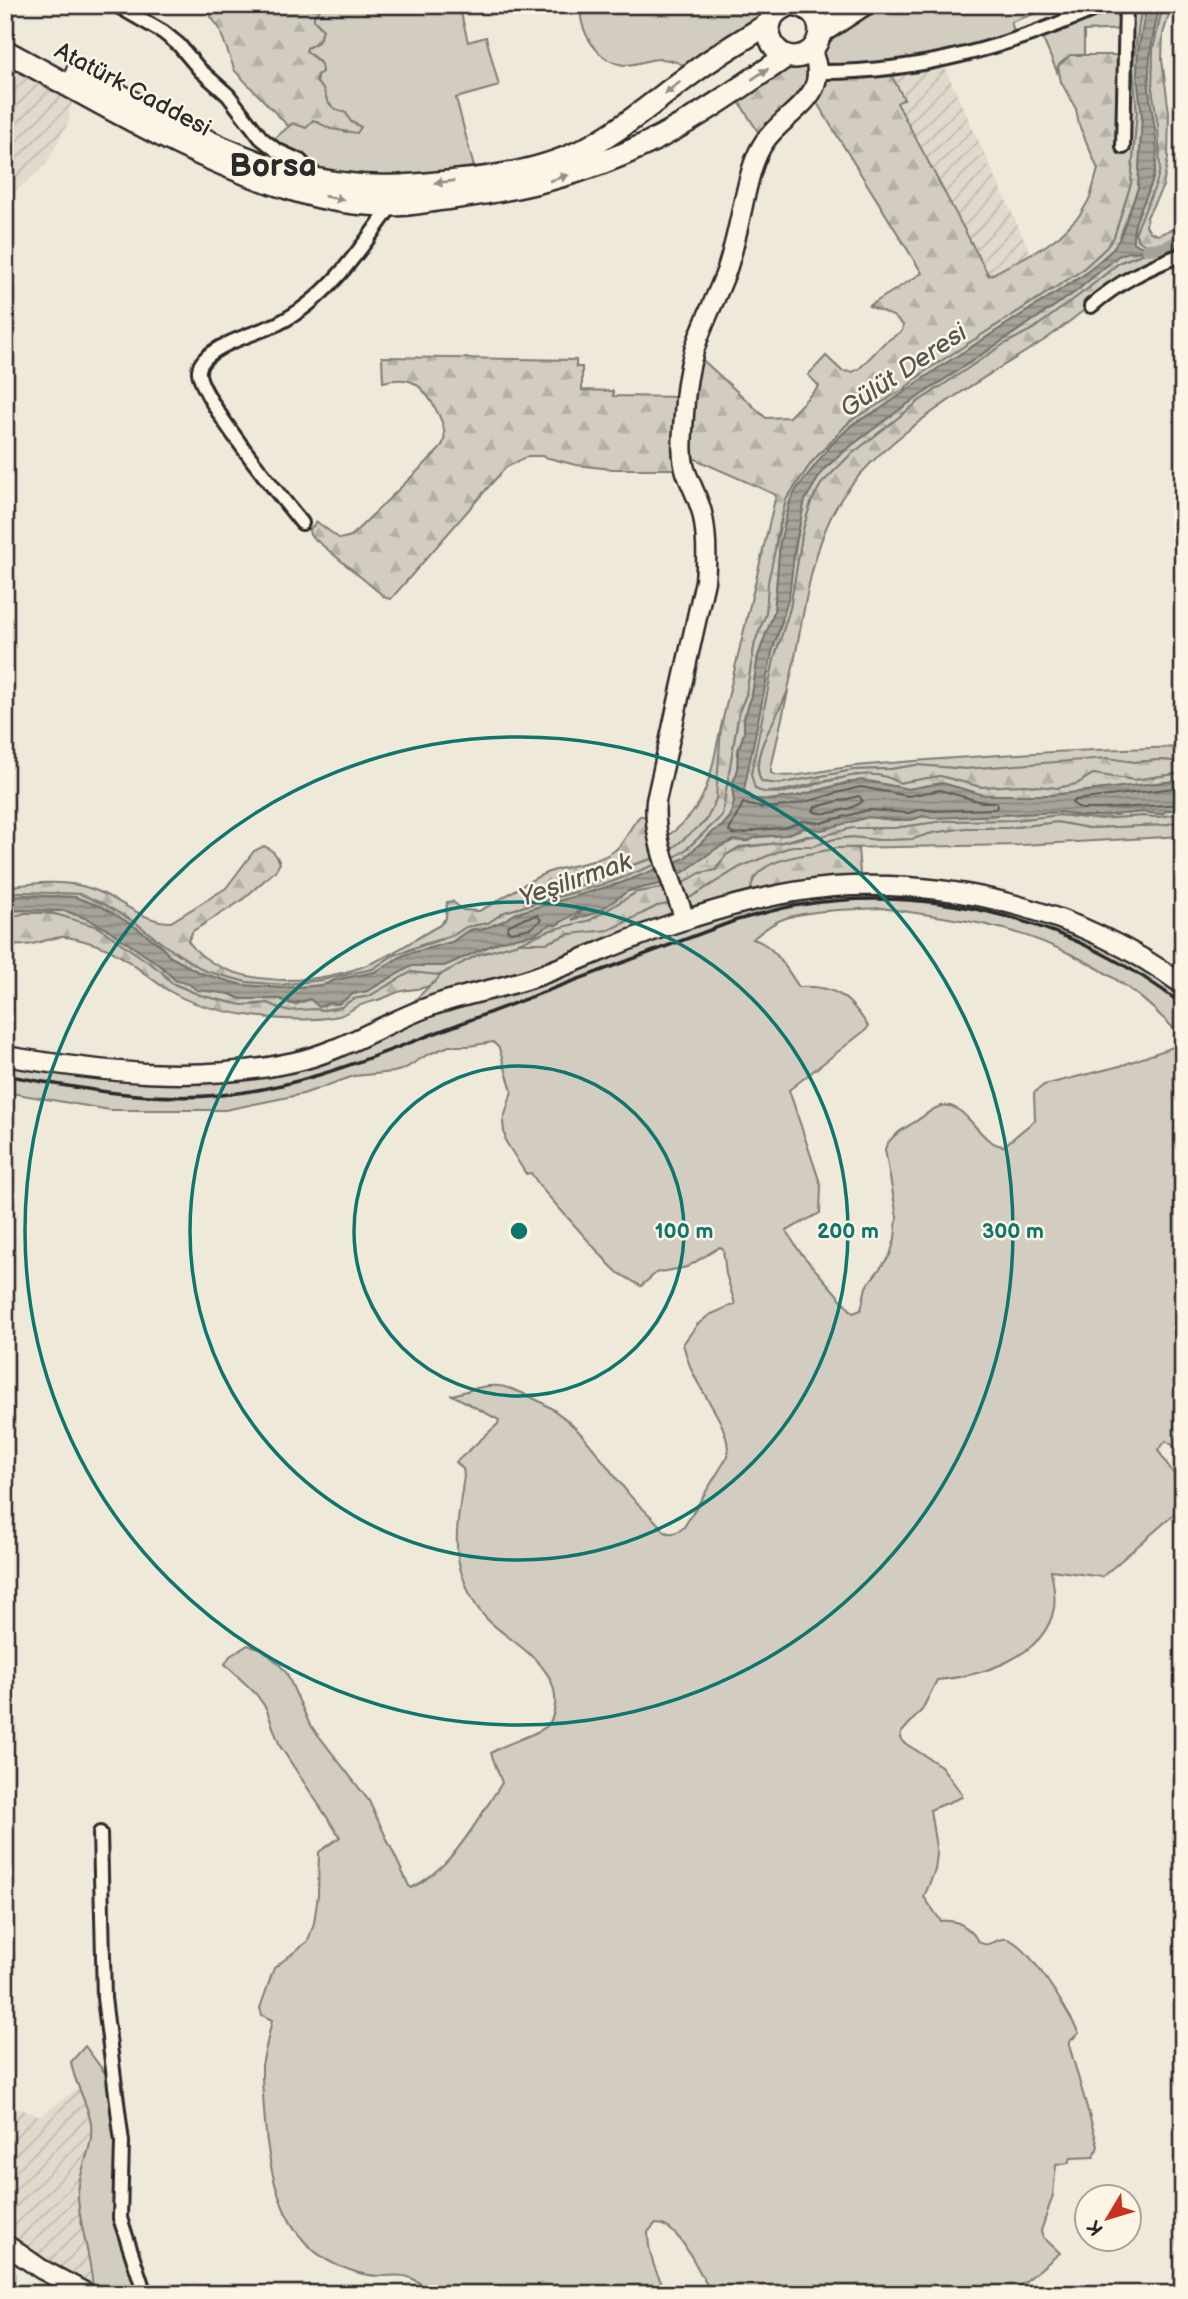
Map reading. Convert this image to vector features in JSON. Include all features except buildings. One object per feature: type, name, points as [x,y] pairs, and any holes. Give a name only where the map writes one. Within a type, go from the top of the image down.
[{"type":"highway","name":"Atatürk Caddesi","points":[[5,51],[206,158],[251,176],[299,192],[345,201],[392,205],[520,188],[590,167],[647,144],[689,121],[787,55],[802,55],[863,5]]},
{"type":"highway","name":"Atatürk Caddesi","points":[[5,34],[215,145],[256,162],[317,180],[400,187],[487,178],[550,163],[583,150],[607,137],[784,9]]},
{"type":"highway","points":[[787,55],[778,51],[769,34],[784,9],[809,9],[814,14],[819,23],[816,42]]},
{"type":"street","points":[[116,5],[163,32],[179,45],[200,70],[228,95],[261,138],[276,150],[300,161],[317,180]]},
{"type":"street","points":[[818,72],[856,72],[912,66],[993,48],[1104,5]]},
{"type":"street","points":[[1123,147],[1126,5]]},
{"type":"street","points":[[683,913],[654,817],[701,604],[707,560],[704,518],[685,469],[684,414],[688,380],[694,352],[728,268],[760,149],[776,128],[811,94],[816,83],[816,42]]},
{"type":"street","points":[[302,523],[229,426],[201,383],[199,368],[207,355],[294,316],[310,303],[329,286],[392,205]]},
{"type":"street","points":[[1091,306],[1121,282],[1183,254]]},
{"type":"street","points":[[5,1056],[111,1072],[159,1074],[222,1072],[295,1062],[354,1042],[398,1019],[436,1004],[532,978],[683,913],[732,907],[810,890],[883,887],[941,890],[988,897],[1085,928],[1114,942],[1183,985]]},
{"type":"street","points":[[100,1833],[104,1998],[122,2142],[120,2218],[145,2294]]},
{"type":"street","points":[[5,2244],[41,2269],[88,2294]]},
{"type":"shaded area","points":[[5,51],[77,89],[69,112],[70,119],[46,164],[15,192],[5,186]]},
{"type":"shaded area","points":[[941,60],[1031,254],[988,276],[896,103],[903,99],[888,69]]},
{"type":"shaded area","points":[[80,2087],[86,2100],[91,2126],[88,2152],[80,2176],[83,2229],[90,2256],[93,2294],[5,2244],[5,2130],[14,2107],[40,2116]]},
{"type":"green space","points":[[203,5],[324,5],[314,16],[314,20],[323,30],[318,41],[306,51],[321,64],[322,72],[317,75],[316,82],[324,90],[328,102],[346,113],[351,122],[361,127],[357,133],[331,129],[313,120],[306,128],[293,123],[288,126],[235,71],[219,28]]},
{"type":"green space","points":[[324,5],[459,5],[468,42],[486,37],[499,86],[456,98],[477,179],[346,184],[268,144],[293,123],[301,126],[313,119],[331,129],[346,132],[356,123],[351,122],[346,113],[331,107],[325,99],[317,79],[317,75],[322,72],[319,61],[306,51],[318,42],[322,33],[321,27],[314,21],[314,16]]},
{"type":"green space","points":[[581,5],[790,5],[695,70],[664,59],[626,65],[607,59],[586,35]]},
{"type":"green space","points":[[863,5],[1037,5],[1040,12],[1011,22],[1017,40],[994,48],[818,72],[815,47]]},
{"type":"green space","points":[[1104,5],[1126,5],[1125,29],[1084,31],[1084,55],[1070,55],[1058,66],[1057,72],[1040,32]]},
{"type":"green space","points":[[1126,5],[1142,5],[1133,66],[1137,112],[1131,184],[1114,237],[1081,271],[924,372],[903,390],[850,421],[812,462],[786,500],[777,535],[766,614],[755,642],[746,695],[739,712],[722,816],[680,855],[671,859],[669,851],[706,821],[716,799],[721,727],[776,495],[684,454],[685,469],[612,469],[528,456],[505,468],[391,599],[386,598],[310,535],[309,530],[317,522],[340,539],[351,536],[444,442],[443,425],[439,416],[418,386],[401,380],[383,382],[382,357],[576,360],[576,367],[582,367],[582,390],[613,391],[613,396],[685,397],[694,352],[766,418],[789,417],[819,386],[808,375],[826,356],[842,371],[852,372],[859,369],[884,343],[902,331],[903,325],[893,316],[869,306],[922,273],[812,95],[760,135],[733,92],[787,56],[817,66],[888,69],[904,99],[897,103],[989,276],[1044,247],[1059,236],[1080,215],[1090,198],[1098,169],[1079,125],[1076,109],[1061,82],[1058,66],[1070,55],[1124,55]]},
{"type":"green space","points":[[1142,5],[1147,5],[1138,51],[1137,75],[1142,117],[1138,188],[1119,240],[1111,251],[1085,274],[937,369],[879,410],[854,423],[831,445],[796,490],[790,501],[780,543],[774,612],[758,656],[752,695],[744,719],[737,773],[732,785],[734,802],[730,817],[685,858],[673,864],[672,859],[687,849],[722,816],[739,712],[746,695],[755,642],[766,614],[768,582],[786,500],[812,462],[850,421],[903,390],[924,372],[1081,271],[1114,237],[1131,184],[1137,112],[1133,66]]},
{"type":"green space","points":[[1160,5],[1163,5],[1153,49],[1152,89],[1158,125],[1160,169],[1135,233],[1137,239],[1148,247],[1133,242],[1133,233],[1155,170],[1156,140],[1149,69]]},
{"type":"green space","points":[[1163,5],[1172,5],[1163,34],[1162,60],[1169,112],[1168,158],[1163,186],[1147,217],[1146,226],[1150,232],[1158,235],[1183,225],[1183,254],[1090,306],[1049,337],[955,396],[894,441],[846,492],[830,519],[815,559],[788,689],[761,748],[758,772],[762,782],[779,784],[854,770],[916,765],[966,769],[1108,758],[1134,762],[1183,762],[1183,773],[1134,780],[1093,774],[1077,784],[1057,788],[1024,785],[981,787],[940,776],[899,783],[868,775],[759,792],[752,784],[751,774],[755,749],[774,659],[790,608],[803,529],[811,502],[821,484],[849,456],[922,399],[1004,344],[1033,329],[1120,262],[1160,248],[1141,244],[1135,233],[1151,195],[1160,152],[1152,89],[1153,49]]},
{"type":"green space","points":[[1149,251],[1120,262],[1033,329],[1004,344],[922,399],[849,456],[821,484],[811,502],[803,529],[790,608],[774,659],[751,774],[755,789],[770,793],[787,792],[844,777],[863,775],[882,776],[899,783],[940,776],[981,787],[1024,785],[1057,788],[1077,784],[1093,774],[1134,780],[1183,773],[1183,780],[1052,795],[984,795],[942,783],[908,789],[874,782],[848,782],[797,796],[770,800],[752,799],[744,790],[744,785],[772,652],[782,622],[801,517],[805,500],[823,470],[903,407],[1074,293],[1118,256],[1128,252]]},
{"type":"green space","points":[[788,691],[771,768],[771,773],[778,775],[799,775],[847,767],[937,759],[1142,748],[1183,747],[1183,762],[1108,759],[966,769],[916,765],[854,770],[779,784],[762,782],[758,772],[761,749]]},
{"type":"green space","points":[[721,727],[719,788],[712,810],[699,828],[669,851],[664,838],[679,827],[699,803],[710,775]]},
{"type":"green space","points":[[1168,810],[1183,810],[1183,813],[1158,817],[1096,819],[1059,815],[1014,820],[943,821],[894,828],[852,828],[821,836],[804,836],[778,843],[739,847],[726,855],[715,870],[700,873],[680,885],[678,876],[717,848],[734,840],[747,841],[758,837],[785,835],[804,828],[821,830],[868,817],[911,820],[923,816],[933,818],[1061,812],[1101,816],[1143,812],[1161,814]]},
{"type":"green space","points":[[1183,813],[1183,820],[1164,825],[1089,828],[1057,822],[1007,828],[965,828],[912,839],[834,839],[813,846],[792,846],[740,867],[686,900],[680,885],[699,873],[716,870],[726,855],[739,848],[852,828],[894,828],[943,821],[1014,820],[1059,815],[1096,819],[1158,817]]},
{"type":"green space","points":[[640,816],[646,819],[657,857],[623,868],[599,880],[559,891],[552,898],[505,912],[488,923],[466,927],[454,935],[392,956],[373,969],[282,985],[246,982],[205,971],[136,923],[80,894],[18,892],[5,897],[5,887],[38,883],[71,884],[102,893],[150,918],[171,922],[226,888],[254,851],[264,846],[279,860],[276,870],[241,901],[193,931],[188,941],[204,958],[225,969],[249,976],[275,980],[328,976],[374,962],[440,925],[446,918],[447,902],[452,901],[463,910],[479,911],[546,873],[606,856],[622,843]]},
{"type":"green space","points":[[1183,820],[1183,836],[1022,845],[836,848],[771,865],[799,891],[941,890],[1085,927],[1183,985],[1183,1452],[1166,1441],[1158,1450],[1175,1476],[1181,1505],[1171,1517],[1102,1577],[1051,1570],[1054,1608],[1048,1625],[1038,1640],[1024,1652],[991,1669],[937,1680],[922,1710],[901,1733],[900,1738],[941,1766],[962,1794],[962,1797],[930,1810],[937,1854],[935,1870],[924,1897],[941,1921],[963,1925],[980,1943],[1007,1939],[1016,1944],[1037,1965],[1079,2033],[1069,2045],[1098,2146],[1094,2157],[1071,2158],[1068,2163],[1056,2165],[1053,2195],[1041,2231],[1043,2237],[1060,2253],[1010,2294],[713,2294],[681,2240],[664,2225],[655,2224],[648,2232],[649,2248],[667,2294],[436,2294],[408,2277],[362,2274],[323,2258],[303,2240],[288,2217],[277,2191],[266,2134],[262,2078],[262,2065],[272,2020],[262,2015],[260,2008],[274,1968],[308,1941],[318,1895],[319,1852],[340,1837],[280,1746],[266,1708],[256,1694],[225,1664],[230,1656],[248,1645],[261,1648],[280,1665],[287,1674],[309,1723],[369,1801],[409,1886],[411,1888],[426,1879],[452,1856],[502,1783],[491,1753],[548,1725],[555,1705],[550,1678],[542,1667],[485,1617],[474,1602],[464,1580],[457,1541],[464,1475],[463,1469],[456,1462],[498,1424],[499,1420],[452,1395],[481,1387],[499,1386],[518,1391],[546,1405],[574,1426],[632,1498],[665,1532],[677,1532],[684,1527],[728,1456],[728,1445],[721,1424],[692,1371],[683,1344],[697,1325],[709,1315],[735,1304],[726,1274],[723,1249],[720,1247],[687,1267],[656,1273],[641,1286],[617,1272],[542,1189],[531,1173],[526,1174],[506,1142],[503,1122],[512,1091],[499,1048],[493,1042],[449,1046],[394,1072],[354,1076],[303,1094],[225,1110],[110,1110],[5,1092],[5,1056],[111,1072],[295,1062],[395,1013],[414,1001],[444,972],[477,955],[518,943],[546,943],[570,934],[616,927],[657,906],[686,900],[740,867],[792,846],[813,846],[852,837],[912,839],[965,828],[1007,828],[1057,822],[1089,828],[1164,825]],"holes":[[[882,908],[1003,929],[1052,946],[1122,983],[1171,1026],[1178,1042],[1176,1046],[1120,1066],[1044,1085],[1034,1093],[1035,1120],[1004,1146],[986,1138],[963,1114],[946,1106],[936,1108],[896,1134],[885,1149],[897,1217],[895,1239],[890,1255],[866,1287],[861,1310],[853,1313],[800,1252],[786,1231],[820,1213],[821,1186],[789,1090],[868,1026],[848,1000],[840,995],[823,988],[799,987],[774,953],[753,939],[764,929],[797,915]]]},
{"type":"green space","points":[[836,848],[858,848],[861,887],[752,902],[751,887],[756,875],[766,867],[793,857]]},
{"type":"green space","points":[[657,857],[659,863],[612,882],[552,898],[558,891],[599,880],[623,868]]},
{"type":"green space","points":[[659,863],[661,868],[621,883],[517,913],[481,930],[466,932],[452,942],[404,955],[375,972],[335,980],[324,985],[281,988],[242,985],[200,973],[169,956],[160,945],[134,926],[102,907],[75,897],[20,895],[5,901],[5,897],[18,892],[80,894],[136,923],[205,971],[246,982],[282,985],[373,969],[392,956],[454,935],[466,927],[488,923],[505,912],[612,882]]},
{"type":"green space","points":[[666,882],[668,887],[637,892],[590,920],[477,955],[440,975],[411,972],[369,996],[353,999],[341,1007],[323,1010],[286,1011],[268,1003],[242,1005],[200,995],[172,983],[161,971],[98,927],[52,913],[25,913],[5,919],[5,915],[17,910],[66,911],[109,930],[162,967],[177,981],[240,999],[280,999],[295,1005],[310,999],[323,1006],[328,1003],[338,1004],[353,994],[367,991],[412,966],[444,966],[501,941],[535,934],[591,904],[577,917],[589,915],[628,891]]},
{"type":"green space","points":[[668,887],[673,903],[657,906],[609,930],[569,934],[546,943],[518,943],[547,931],[590,920],[637,892]]},
{"type":"green space","points":[[33,912],[61,915],[99,927],[161,971],[171,983],[200,995],[232,1003],[268,1003],[333,1009],[353,999],[369,996],[411,972],[440,975],[431,985],[399,992],[358,1006],[339,1016],[300,1019],[253,1016],[187,1000],[115,953],[83,940],[59,937],[29,945],[5,946],[5,919]]},
{"type":"green space","points":[[85,2046],[117,2094],[119,2205],[145,2294],[93,2294],[78,2198],[78,2188],[90,2143],[91,2124],[71,2062]]},
{"type":"water","points":[[1147,5],[1160,5],[1149,69],[1156,160],[1153,179],[1135,224],[1133,242],[1140,246],[1163,248],[1128,252],[1118,256],[1074,293],[903,407],[823,470],[805,500],[795,546],[789,597],[772,652],[744,790],[752,799],[770,800],[861,780],[908,789],[942,783],[984,795],[1052,795],[1183,780],[1183,810],[1168,810],[1161,814],[1143,812],[1101,816],[1061,812],[933,818],[923,816],[911,820],[869,817],[821,830],[804,828],[785,835],[758,837],[747,841],[734,840],[717,848],[678,876],[660,884],[628,891],[598,912],[572,920],[586,907],[535,934],[501,941],[444,966],[412,966],[338,1004],[328,1003],[319,1007],[310,999],[291,1004],[280,999],[241,999],[230,994],[197,990],[186,982],[175,980],[162,967],[109,930],[66,911],[17,910],[5,915],[5,901],[20,895],[75,897],[102,907],[134,926],[160,945],[169,956],[200,973],[242,985],[281,988],[324,985],[335,980],[375,972],[404,955],[452,942],[473,929],[481,930],[517,913],[621,883],[685,858],[730,817],[734,802],[732,785],[737,773],[744,719],[752,695],[758,656],[774,612],[780,543],[790,501],[796,490],[831,445],[854,423],[879,410],[937,369],[1085,274],[1111,251],[1119,240],[1138,188],[1142,117],[1137,75],[1138,51]]},
{"type":"waterway","points":[[1147,249],[1163,248],[1183,239]]},
{"type":"railway","points":[[5,1075],[85,1089],[166,1097],[221,1095],[281,1085],[368,1058],[737,920],[792,906],[851,900],[902,900],[952,905],[1002,915],[1050,930],[1141,975],[1183,1005]]},
{"type":"district","name":"Borsa","points":[[273,165]]},
{"type":"water label","name":"Gülüt Deresi","points":[[903,370]]},
{"type":"water label","name":"Yeşilırmak","points":[[575,879]]}]
